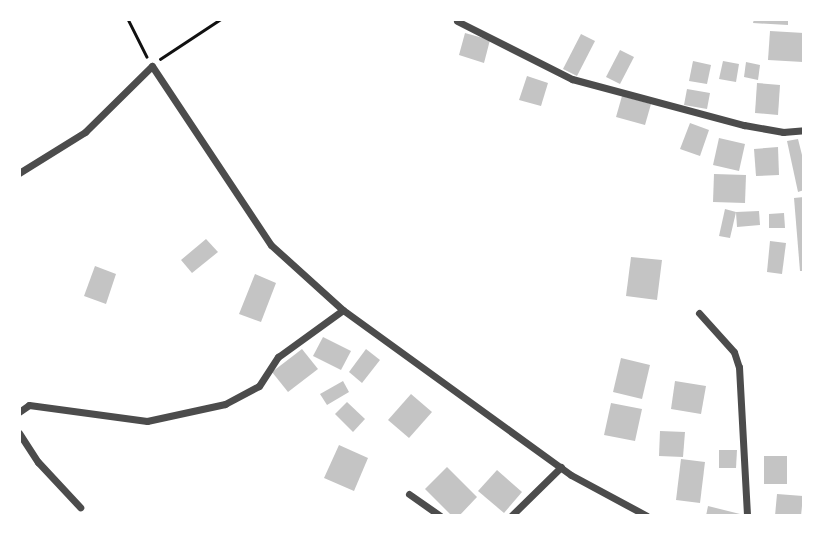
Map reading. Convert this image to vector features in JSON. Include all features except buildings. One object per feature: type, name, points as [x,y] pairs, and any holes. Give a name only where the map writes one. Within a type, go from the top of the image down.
[{"type":"street","points":[[457,21],[572,79],[733,122],[783,132],[804,130]]},
{"type":"street","points":[[19,173],[85,132],[152,66],[271,245],[343,310],[561,467],[647,516]]},
{"type":"street","points":[[19,412],[29,405],[147,421],[225,404],[259,386],[278,357],[343,310]]},
{"type":"street","points":[[699,313],[734,352],[739,367],[747,516]]},
{"type":"street","points":[[19,433],[38,462],[80,507]]},
{"type":"street","points":[[511,516],[561,467]]},
{"type":"street","points":[[522,516],[536,489]]},
{"type":"street","points":[[409,495],[440,516]]},
{"type":"path","points":[[128,19],[152,66],[171,48],[221,19]]}]
